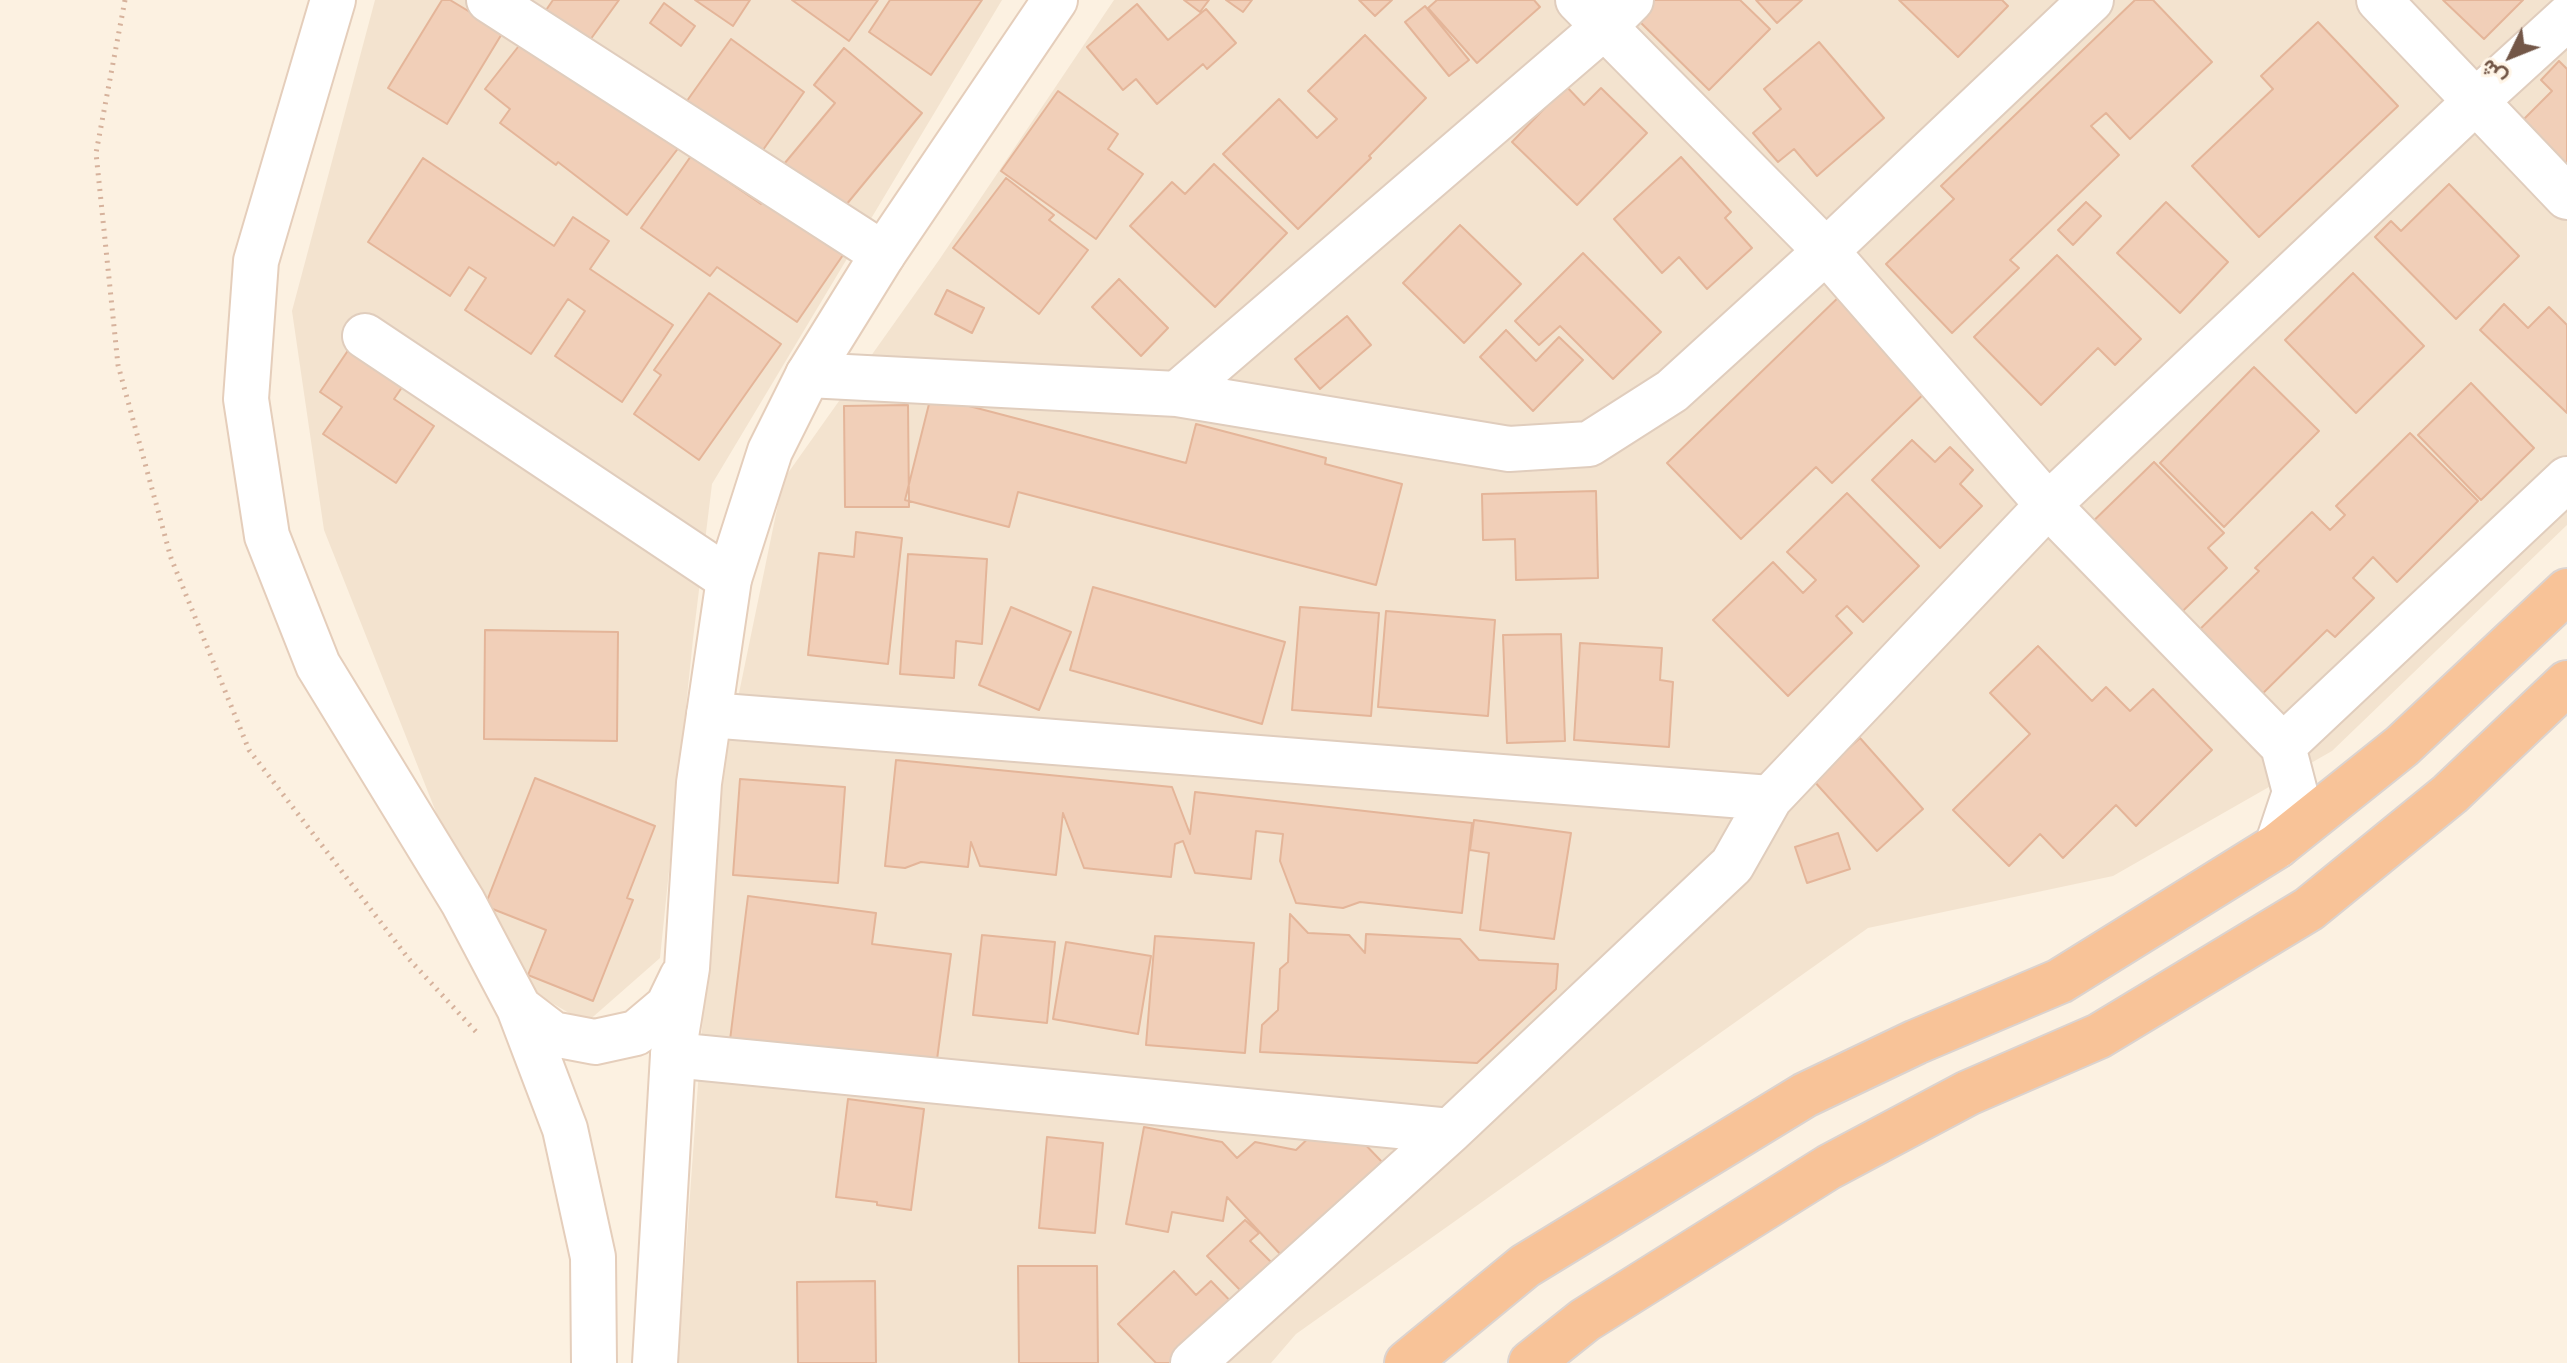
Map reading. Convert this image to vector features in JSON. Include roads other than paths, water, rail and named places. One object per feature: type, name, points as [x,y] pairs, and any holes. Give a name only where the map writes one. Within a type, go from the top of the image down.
[{"type":"highway","points":[[1407,1363],[1525,1266],[1805,1095],[1916,1042],[2060,981],[2277,846],[2402,746],[2567,591]]},
{"type":"highway","points":[[1531,1363],[1585,1320],[1829,1167],[1968,1093],[2099,1036],[2309,909],[2450,794],[2567,683]]},
{"type":"street","points":[[333,0],[256,261],[246,399],[267,536],[318,665],[463,902],[519,1008],[565,1129],[593,1257],[594,1363]]},
{"type":"street","points":[[489,0],[883,254]]},
{"type":"street","points":[[655,1363],[673,1055],[687,968],[699,783],[729,579],[770,451],[808,375],[883,254],[1055,0]]},
{"type":"street","points":[[808,375],[1177,394],[1509,449],[1589,444],[1672,391],[1826,251],[2091,0]]},
{"type":"street","points":[[2379,0],[2567,197]]},
{"type":"street","points":[[1177,394],[1605,9],[1826,251],[2048,505],[2283,746],[2295,792],[2277,846]]},
{"type":"street","points":[[1193,1363],[1450,1131],[1732,865],[1770,798],[2048,505],[2567,18]]},
{"type":"street","points":[[365,336],[729,579]]},
{"type":"street","points":[[2283,746],[2567,479]]},
{"type":"street","points":[[709,715],[1770,798]]},
{"type":"street","points":[[519,1008],[553,1034],[595,1042],[636,1033],[668,1006],[687,968]]},
{"type":"street","points":[[673,1055],[1450,1131]]}]
